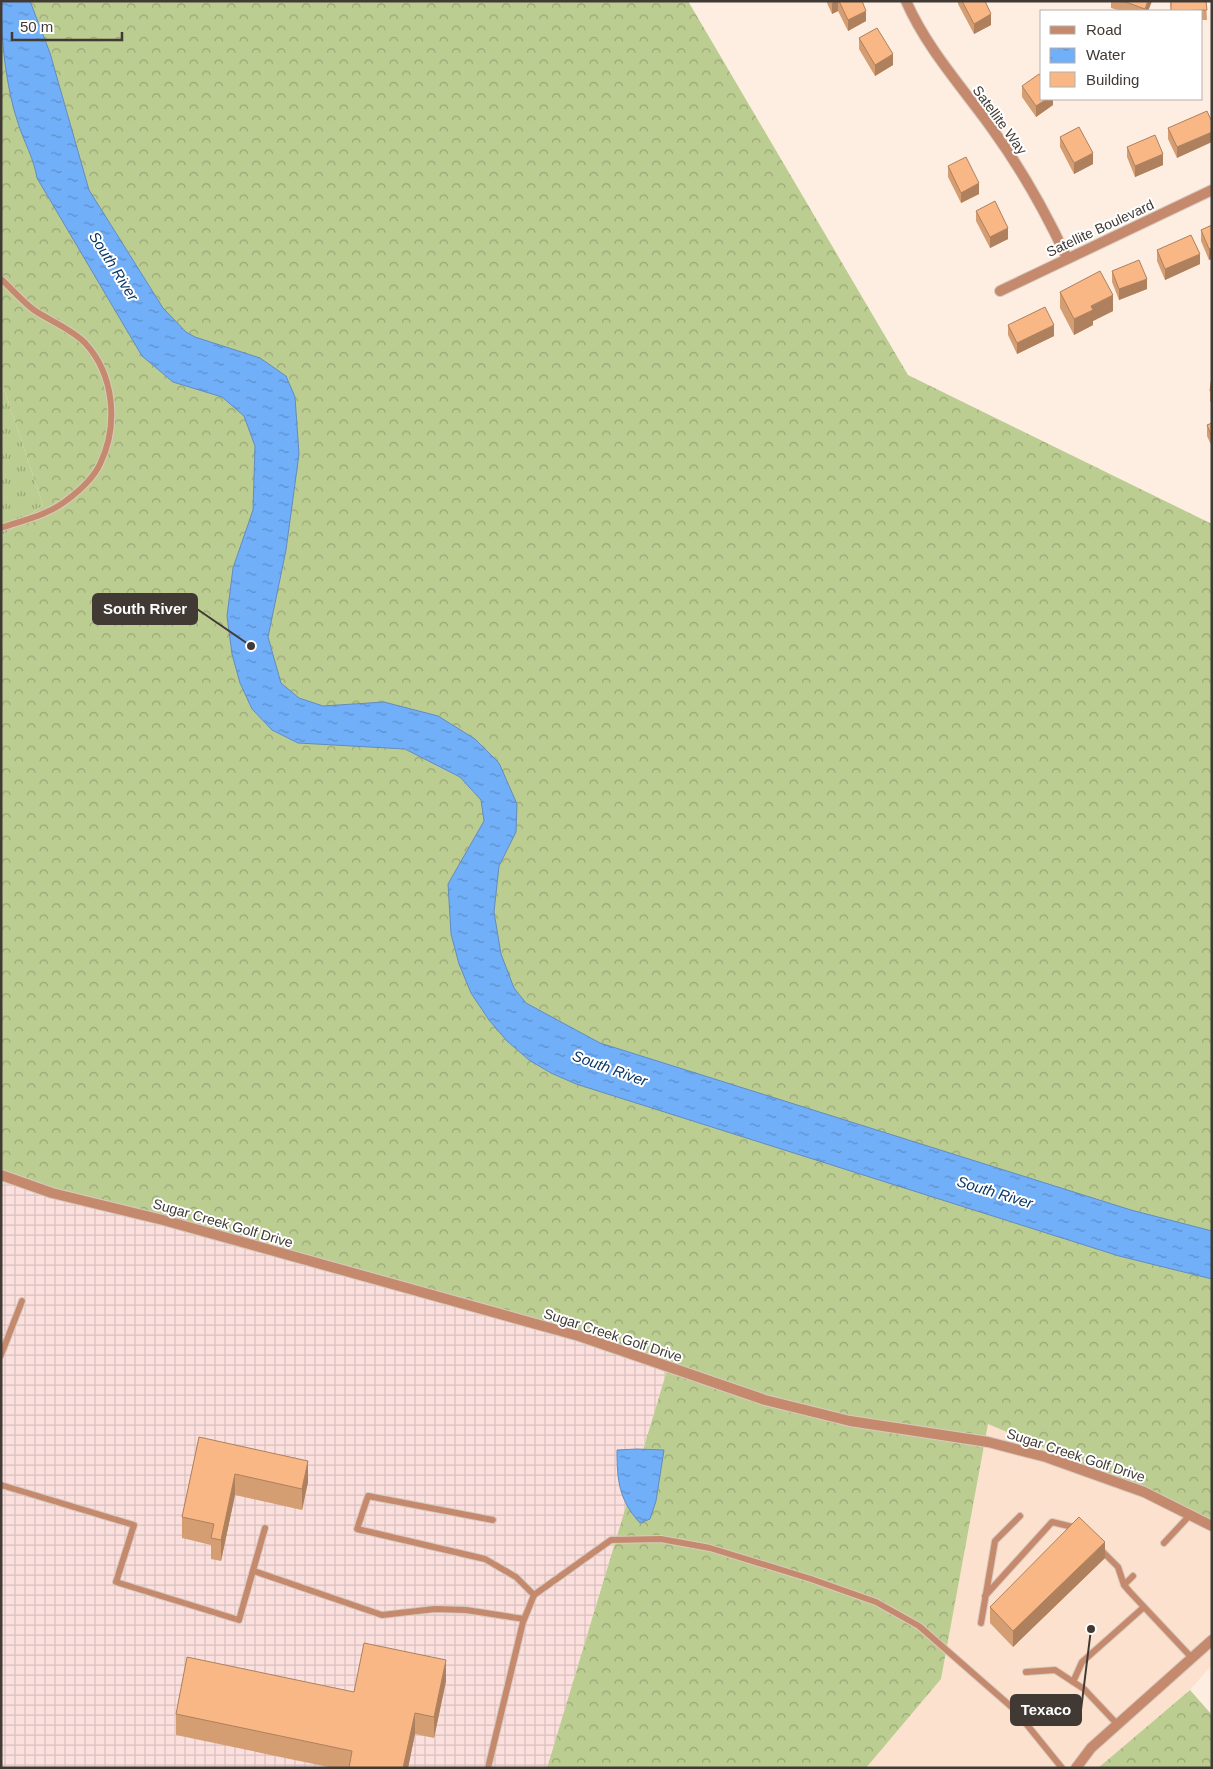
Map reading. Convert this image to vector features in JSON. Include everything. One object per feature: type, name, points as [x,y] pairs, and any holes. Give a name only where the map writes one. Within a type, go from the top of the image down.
[{"type":"street","name":"Satellite Way","points":[[906,1],[937,54],[993,130],[1042,206],[1067,258]]},
{"type":"street","name":"Satellite Boulevard","points":[[1000,291],[1212,190]]},
{"type":"street","name":"Sugar Creek Golf Drive","points":[[1,1175],[52,1193],[163,1220],[580,1336],[765,1400],[850,1421],[988,1442],[1046,1457],[1144,1492],[1212,1526]]},
{"type":"street","points":[[1076,1768],[1091,1748],[1212,1640]]},
{"type":"lane","points":[[1,279],[33,309],[84,342],[99,361],[110,388],[112,415],[100,464],[85,484],[67,500],[46,513],[1,528]]},
{"type":"lane","points":[[1,1355],[22,1301]]},
{"type":"lane","points":[[1,1485],[134,1525],[116,1582],[239,1620],[265,1528]]},
{"type":"lane","points":[[493,1520],[368,1496],[357,1529],[486,1559],[516,1577],[534,1595]]},
{"type":"lane","points":[[1164,1543],[1190,1515]]},
{"type":"lane","points":[[981,1623],[995,1541],[1020,1516]]},
{"type":"lane","points":[[985,1596],[1052,1522],[1079,1529],[1086,1535]]},
{"type":"lane","points":[[488,1768],[524,1619],[534,1595],[611,1540],[661,1539],[710,1548],[811,1579],[876,1602],[919,1626],[1015,1710],[1062,1768]]},
{"type":"lane","points":[[1092,1541],[1118,1566],[1124,1585],[1192,1658]]},
{"type":"lane","points":[[254,1571],[382,1615],[435,1609],[466,1610],[524,1619]]},
{"type":"lane","points":[[1124,1585],[1133,1576]]},
{"type":"lane","points":[[1073,1682],[1082,1662],[1144,1607]]},
{"type":"lane","points":[[1026,1672],[1055,1670],[1084,1690],[1118,1725]]},
{"type":"shaded area","points":[[1,1174],[668,1367],[547,1768],[1,1768]]},
{"type":"shaded area","points":[[988,1424],[1212,1520],[1212,1665],[1190,1690],[1098,1768],[866,1768],[941,1679]]},
{"type":"green space","points":[[1,1],[688,1],[908,375],[1212,524],[1212,1520],[988,1424],[941,1679],[866,1768],[547,1768],[668,1367],[1,1174],[1,537],[43,505],[1,380]]},
{"type":"green space","points":[[1,380],[43,505],[1,537]]},
{"type":"green space","points":[[1190,1690],[1212,1715],[1212,1768],[1098,1768]]},
{"type":"water","name":"South River","points":[[1,1],[30,1],[50,53],[89,190],[163,308],[186,332],[195,337],[260,358],[286,376],[295,397],[299,454],[286,550],[268,637],[281,683],[299,698],[323,706],[384,702],[438,716],[475,739],[499,763],[517,804],[516,832],[499,866],[494,912],[501,954],[514,988],[526,1003],[600,1043],[1131,1210],[1212,1231],[1212,1279],[1119,1256],[576,1084],[551,1073],[529,1060],[507,1041],[489,1020],[471,993],[459,964],[451,934],[448,884],[484,821],[481,800],[460,777],[405,749],[298,743],[272,730],[252,709],[240,683],[232,654],[227,616],[233,568],[253,510],[255,446],[244,416],[222,397],[173,382],[142,356],[37,178],[10,95],[3,47]]},
{"type":"water","points":[[617,1450],[664,1450],[656,1501],[650,1519],[640,1523],[623,1498],[617,1461]]},
{"type":"building","points":[[839,1],[862,1],[866,11],[848,20]]},
{"type":"building","points":[[962,1],[985,1],[991,14],[974,24]]},
{"type":"building","points":[[1123,1],[1148,1],[1145,9]]},
{"type":"building","points":[[1171,1],[1206,1],[1207,10],[1171,10]]},
{"type":"building","points":[[877,28],[893,54],[875,65],[859,38]]},
{"type":"building","points":[[1039,74],[1040,100],[1045,100],[1036,106],[1022,86]]},
{"type":"building","points":[[1207,111],[1212,122],[1212,132],[1177,147],[1168,128]]},
{"type":"building","points":[[1079,127],[1093,153],[1074,163],[1060,137]]},
{"type":"building","points":[[1155,135],[1163,154],[1135,166],[1127,147]]},
{"type":"building","points":[[966,157],[979,183],[961,193],[948,166]]},
{"type":"building","points":[[995,201],[1008,228],[990,237],[976,211]]},
{"type":"building","points":[[1212,225],[1212,248],[1209,249],[1201,230]]},
{"type":"building","points":[[1191,235],[1200,254],[1165,269],[1157,250]]},
{"type":"building","points":[[1139,260],[1147,279],[1119,289],[1112,271]]},
{"type":"building","points":[[1100,271],[1113,295],[1091,306],[1093,310],[1074,319],[1060,292]]},
{"type":"building","points":[[1045,307],[1054,325],[1017,343],[1008,325]]},
{"type":"building","points":[[1212,423],[1212,437],[1207,425]]},
{"type":"building","points":[[199,1437],[308,1461],[302,1489],[235,1474],[221,1540],[211,1538],[214,1524],[182,1517]]},
{"type":"building","points":[[1079,1517],[1105,1542],[1013,1631],[990,1607]]},
{"type":"building","points":[[364,1643],[446,1660],[434,1717],[415,1713],[403,1768],[349,1768],[352,1751],[176,1714],[187,1657],[354,1692]]},
{"type":"place","name":"South River","points":[[251,646]]},
{"type":"place","name":"Texaco","points":[[1091,1629]]}]
